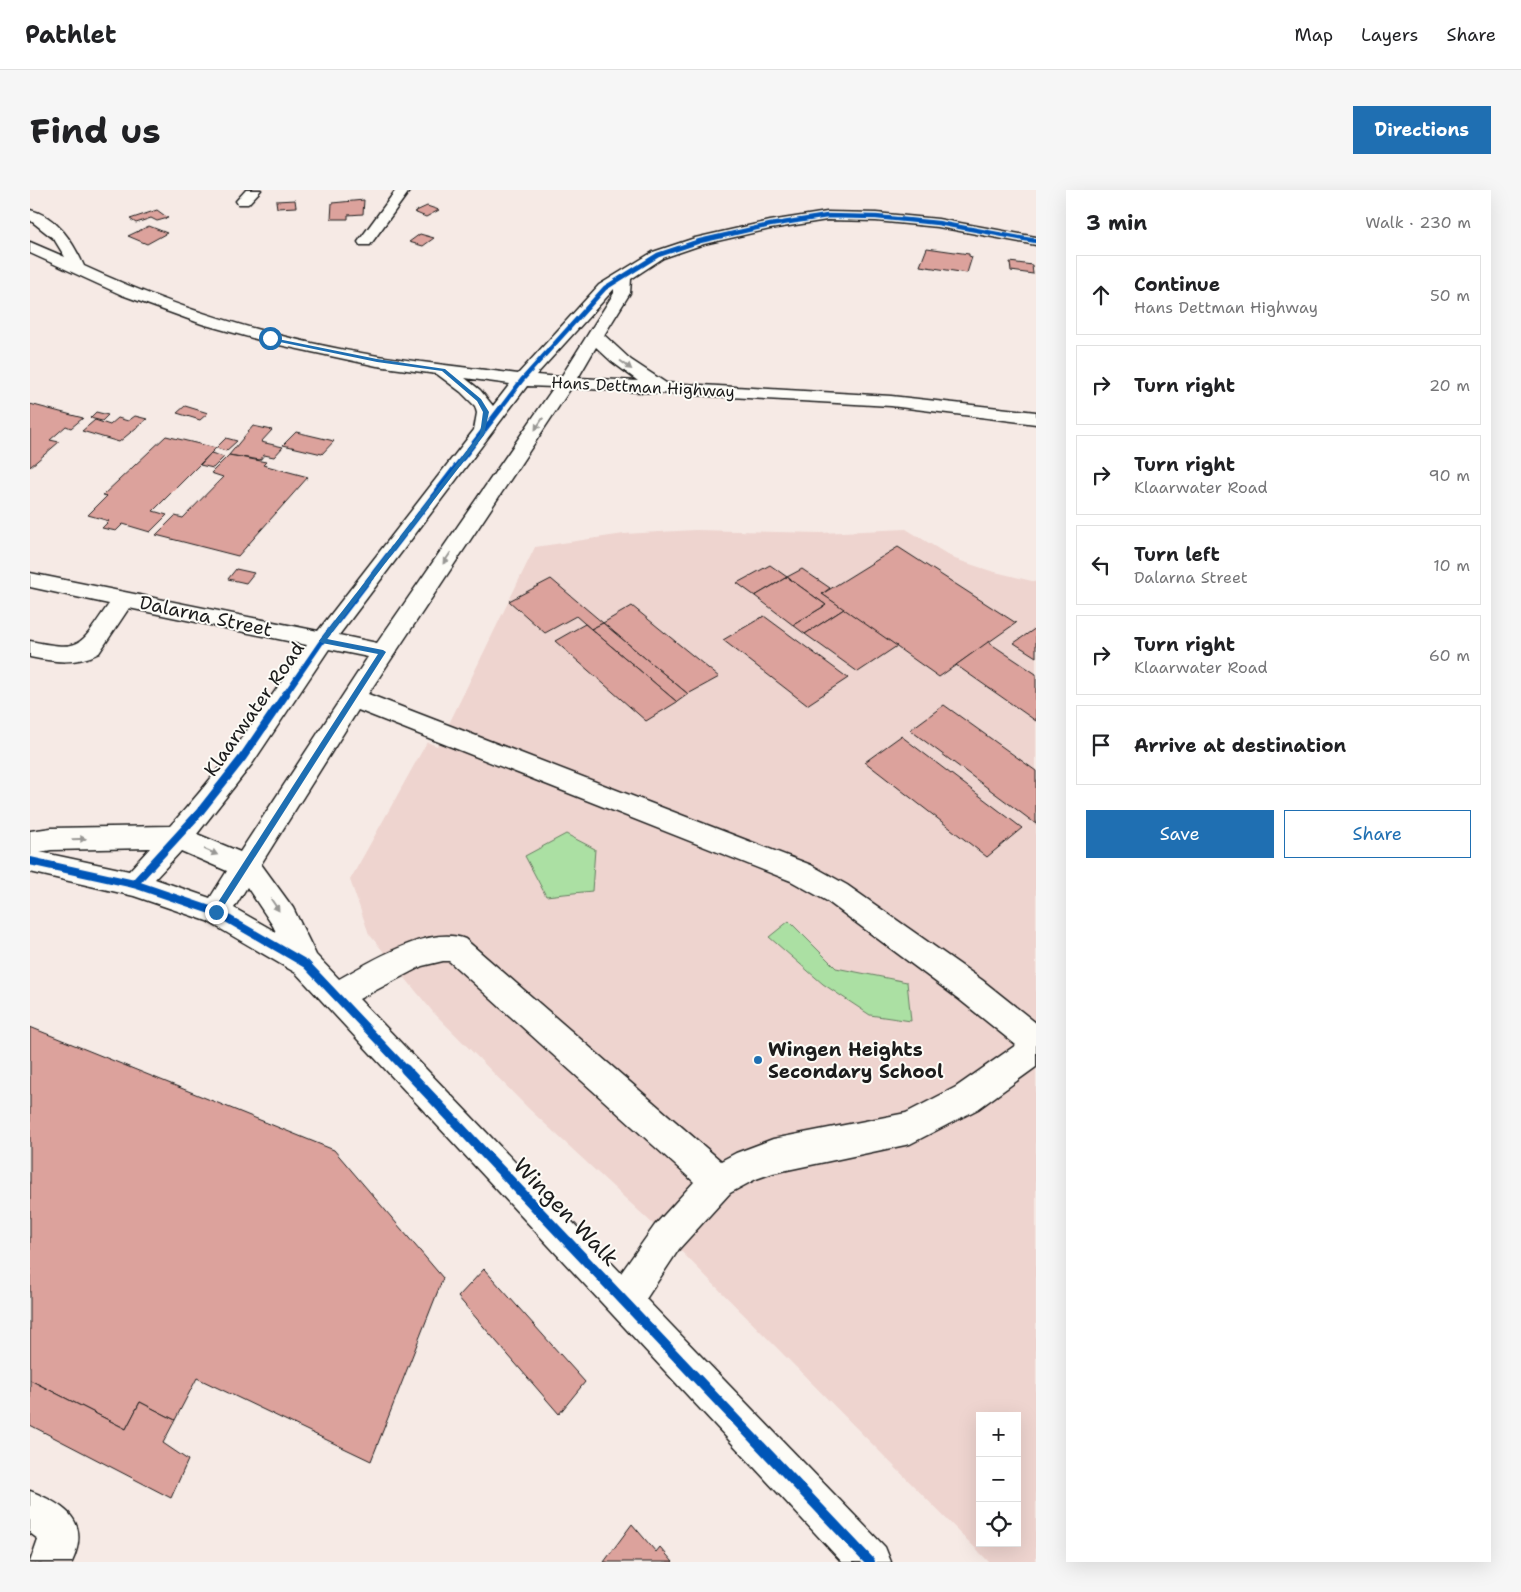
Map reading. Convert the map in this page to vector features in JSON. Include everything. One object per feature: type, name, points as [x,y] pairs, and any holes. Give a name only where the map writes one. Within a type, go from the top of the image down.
[{"type":"street","points":[[243,201],[254,190]]},
{"type":"street","points":[[365,242],[403,190]]},
{"type":"street","points":[[30,214],[60,235],[66,242],[77,268]]},
{"type":"street","name":"Klaarwater Road","points":[[134,884],[199,813],[243,757],[322,641],[522,380],[605,288],[658,255],[700,241],[770,225],[827,216],[876,216],[938,223],[1036,242]]},
{"type":"street","name":"Hans Dettman Highway","points":[[30,247],[137,295],[208,320],[270,338],[377,361],[522,380],[891,401],[1036,418]]},
{"type":"street","points":[[30,860],[134,884],[216,912],[383,652],[565,383],[622,293],[623,276]]},
{"type":"street","points":[[595,335],[604,347],[628,367],[662,388]]},
{"type":"street","points":[[443,370],[472,393],[484,407],[486,412],[482,434]]},
{"type":"street","name":"Dalarna Street","points":[[30,580],[383,652]]},
{"type":"street","points":[[30,649],[62,655],[77,655],[85,651],[91,647],[124,599]]},
{"type":"street","points":[[353,698],[801,873],[837,893],[971,990],[1036,1042]]},
{"type":"street","points":[[30,842],[51,839],[177,837],[245,867]]},
{"type":"street","name":"Wingen Walk","points":[[245,867],[255,875],[283,917],[306,964]]},
{"type":"street","name":"Wingen Walk","points":[[216,912],[306,964],[870,1562]]},
{"type":"street","points":[[337,995],[396,965],[437,948],[455,948],[718,1181]]},
{"type":"street","points":[[624,1300],[668,1237],[718,1181],[748,1165],[773,1156],[910,1128],[967,1098],[1036,1049]]},
{"type":"street","points":[[30,1511],[49,1522],[59,1533],[58,1546],[50,1562]]},
{"type":"shaded area","name":"Wingen Heights Secondary School","points":[[906,529],[955,559],[991,571],[1036,582],[1036,1562],[989,1562],[667,1237],[528,1108],[433,1012],[369,934],[350,880],[427,742],[437,746],[444,734],[535,547],[624,534],[695,530],[821,533]]},
{"type":"green space","points":[[566,834],[595,849],[592,891],[546,896],[525,856]]},
{"type":"green space","points":[[789,921],[836,968],[907,982],[911,1021],[870,1015],[823,984],[769,937]]},
{"type":"building","points":[[295,200],[296,207],[277,208],[276,201]]},
{"type":"building","points":[[364,200],[363,214],[348,215],[348,219],[331,219],[332,203]]},
{"type":"building","points":[[427,206],[439,210],[426,217],[414,212]]},
{"type":"building","points":[[157,210],[168,218],[157,221],[151,218],[136,223],[130,219]]},
{"type":"building","points":[[149,226],[167,233],[147,244],[128,236]]},
{"type":"building","points":[[420,234],[434,238],[423,246],[409,242]]},
{"type":"building","points":[[927,248],[969,254],[972,257],[967,273],[920,266]]},
{"type":"building","points":[[1010,262],[1032,265],[1033,274],[1011,271]]},
{"type":"building","points":[[30,404],[83,418],[71,428],[66,426],[50,440],[59,442],[30,467]]},
{"type":"building","points":[[185,406],[208,413],[200,420],[177,413]]},
{"type":"building","points":[[96,412],[108,415],[102,421],[90,418]]},
{"type":"building","points":[[135,416],[147,419],[119,442],[82,431],[95,420],[110,425],[118,418],[128,421]]},
{"type":"building","points":[[253,426],[272,430],[261,442],[283,447],[274,457],[264,455],[260,460],[229,455]]},
{"type":"building","points":[[296,432],[334,441],[322,454],[283,445]]},
{"type":"building","points":[[166,436],[216,448],[153,511],[167,515],[150,532],[123,524],[116,531],[102,528],[109,521],[88,515],[107,496],[103,495]]},
{"type":"building","points":[[226,438],[237,441],[226,451],[216,448]]},
{"type":"building","points":[[211,453],[224,457],[213,468],[200,465]]},
{"type":"building","points":[[229,455],[266,462],[263,465],[308,477],[238,556],[156,535],[175,516],[183,518],[223,477],[211,473]]},
{"type":"building","points":[[898,547],[1016,623],[939,677],[822,594]]},
{"type":"building","points":[[770,565],[787,577],[755,596],[737,583]]},
{"type":"building","points":[[236,569],[254,573],[246,583],[228,579]]},
{"type":"building","points":[[802,569],[830,588],[822,594],[844,609],[805,634],[793,625],[826,605],[787,577]]},
{"type":"building","points":[[787,577],[826,605],[793,625],[755,596]]},
{"type":"building","points":[[551,579],[603,623],[591,629],[576,616],[545,633],[509,601]]},
{"type":"building","points":[[632,606],[719,677],[688,694],[603,623]]},
{"type":"building","points":[[844,609],[897,646],[858,672],[805,634]]},
{"type":"building","points":[[764,616],[848,678],[807,705],[723,640]]},
{"type":"building","points":[[603,623],[688,694],[677,702],[591,629]]},
{"type":"building","points":[[585,624],[677,702],[646,721],[555,641]]},
{"type":"building","points":[[1036,628],[1036,657],[1014,643]]},
{"type":"building","points":[[988,642],[1036,674],[1036,721],[956,665]]},
{"type":"building","points":[[944,705],[1036,771],[1036,824],[910,730]]},
{"type":"building","points":[[901,736],[1022,828],[987,857],[865,762]]},
{"type":"building","points":[[30,1027],[334,1150],[443,1278],[371,1461],[197,1378],[175,1420],[140,1402],[126,1429],[30,1380]]},
{"type":"building","points":[[484,1269],[585,1382],[559,1414],[458,1297]]},
{"type":"building","points":[[30,1380],[126,1429],[140,1402],[175,1420],[163,1443],[188,1460],[171,1498],[30,1425]]},
{"type":"building","points":[[632,1524],[656,1552],[660,1547],[673,1562],[604,1562]]},
{"type":"cycle path","points":[[134,884],[199,813],[243,757],[322,641],[522,380],[605,288],[658,255],[700,241],[770,225],[827,216],[876,217],[938,223],[1036,241]]},
{"type":"cycle path","points":[[30,861],[134,884],[216,912],[306,964],[870,1562]]},
{"type":"place","name":"Wingen Heights Secondary School","points":[[758,1060]]},
{"type":"route","points":[[216,912],[383,652],[322,641],[482,434],[486,412],[480,400],[443,370],[377,361],[270,338]]}]
